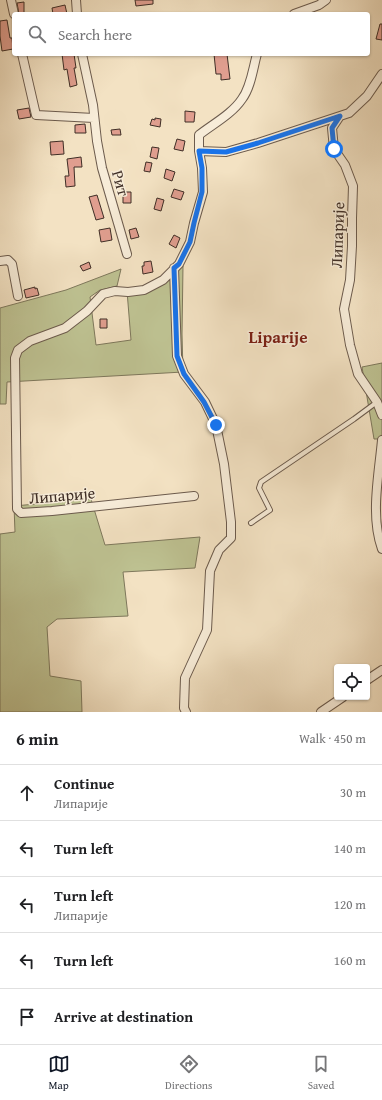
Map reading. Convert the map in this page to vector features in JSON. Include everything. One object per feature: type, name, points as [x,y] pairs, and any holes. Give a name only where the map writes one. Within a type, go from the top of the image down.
[{"type":"street","points":[[11,0],[14,12]]},
{"type":"street","points":[[76,0],[77,12]]},
{"type":"street","points":[[300,12],[319,5],[326,0]]},
{"type":"street","points":[[22,56],[36,115],[94,118]]},
{"type":"street","name":"Рит","points":[[82,56],[93,105],[102,168],[127,254]]},
{"type":"street","name":"Липарије","points":[[194,496],[21,513],[17,509],[15,358],[18,350],[30,341],[65,328],[87,312],[103,294],[115,291],[128,292],[144,290],[163,280],[179,264],[190,242],[202,192],[202,168],[199,151],[199,135],[233,109],[243,98],[250,83],[257,56]]},
{"type":"street","points":[[199,151],[226,152],[349,113],[367,96],[382,74]]},
{"type":"street","name":"Липарије","points":[[340,116],[332,128],[334,149],[345,165],[353,186],[350,280],[344,309],[350,345],[358,374],[377,402],[382,414]]},
{"type":"street","points":[[0,261],[8,260],[12,264],[18,296]]},
{"type":"street","points":[[174,268],[177,356],[184,374],[204,402],[216,425],[224,464],[231,522],[231,538],[219,550],[210,571],[207,630],[185,678],[184,708],[186,712]]},
{"type":"street","points":[[382,440],[376,500],[376,517],[382,549]]},
{"type":"street","points":[[370,678],[382,670]]},
{"type":"street","points":[[321,712],[339,700]]},
{"type":"lane","points":[[251,523],[270,510],[259,488],[262,482],[377,402]]},
{"type":"green space","points":[[183,266],[183,372],[7,382],[6,404],[0,404],[0,308],[66,290],[121,269],[117,286],[100,290],[90,297],[96,345],[131,340],[127,291],[136,290]]},
{"type":"green space","points":[[382,363],[382,439],[374,439],[362,367]]},
{"type":"green space","points":[[91,499],[105,545],[200,537],[195,568],[123,572],[128,616],[57,619],[47,627],[50,676],[81,681],[82,712],[0,712],[0,534],[15,532],[14,506]]},
{"type":"building","points":[[135,0],[153,0],[153,4],[136,6]]},
{"type":"building","points":[[24,2],[24,12],[19,12],[17,3]]},
{"type":"building","points":[[65,5],[67,12],[53,12],[52,8]]},
{"type":"building","points":[[7,20],[10,38],[12,38],[12,49],[2,51],[0,21]]},
{"type":"building","points":[[380,24],[382,24],[382,40],[376,39]]},
{"type":"building","points":[[62,56],[74,56],[76,68],[74,68],[77,85],[70,87],[67,69],[64,70]]},
{"type":"building","points":[[214,56],[227,56],[230,79],[221,80],[221,74],[216,74]]},
{"type":"building","points":[[29,108],[31,117],[19,119],[17,110]]},
{"type":"building","points":[[185,111],[195,112],[194,122],[185,122]]},
{"type":"building","points":[[155,118],[161,119],[160,127],[150,125],[152,119],[155,120]]},
{"type":"building","points":[[85,124],[86,133],[75,133],[75,125]]},
{"type":"building","points":[[120,129],[121,135],[112,135],[111,130]]},
{"type":"building","points":[[177,139],[185,141],[183,151],[174,149]]},
{"type":"building","points":[[63,141],[64,154],[51,155],[50,142]]},
{"type":"building","points":[[152,147],[159,148],[157,159],[150,157]]},
{"type":"building","points":[[81,157],[82,167],[74,167],[75,186],[66,187],[65,176],[69,176],[67,159]]},
{"type":"building","points":[[146,162],[152,163],[150,172],[144,171]]},
{"type":"building","points":[[166,169],[175,172],[172,181],[164,178]]},
{"type":"building","points":[[174,189],[184,192],[181,200],[171,197]]},
{"type":"building","points":[[123,192],[131,192],[131,203],[123,203]]},
{"type":"building","points":[[97,195],[104,218],[96,220],[89,197]]},
{"type":"building","points":[[157,198],[164,200],[161,211],[154,209]]},
{"type":"building","points":[[110,228],[112,240],[101,242],[99,230]]},
{"type":"building","points":[[136,228],[139,237],[131,239],[129,230]]},
{"type":"building","points":[[174,235],[180,238],[176,248],[169,244]]},
{"type":"building","points":[[151,261],[153,272],[143,274],[142,266],[144,266],[144,262]]},
{"type":"building","points":[[89,262],[91,268],[83,271],[80,266]]},
{"type":"building","points":[[35,287],[35,289],[37,288],[39,295],[26,298],[24,290]]},
{"type":"building","points":[[100,319],[107,319],[107,328],[100,328]]},
{"type":"district","name":"Liparije","points":[[278,336]]},
{"type":"route","points":[[216,425],[204,402],[184,374],[177,356],[174,268],[179,264],[190,242],[202,192],[202,168],[199,151],[226,152],[340,116],[332,128],[334,149]]}]
